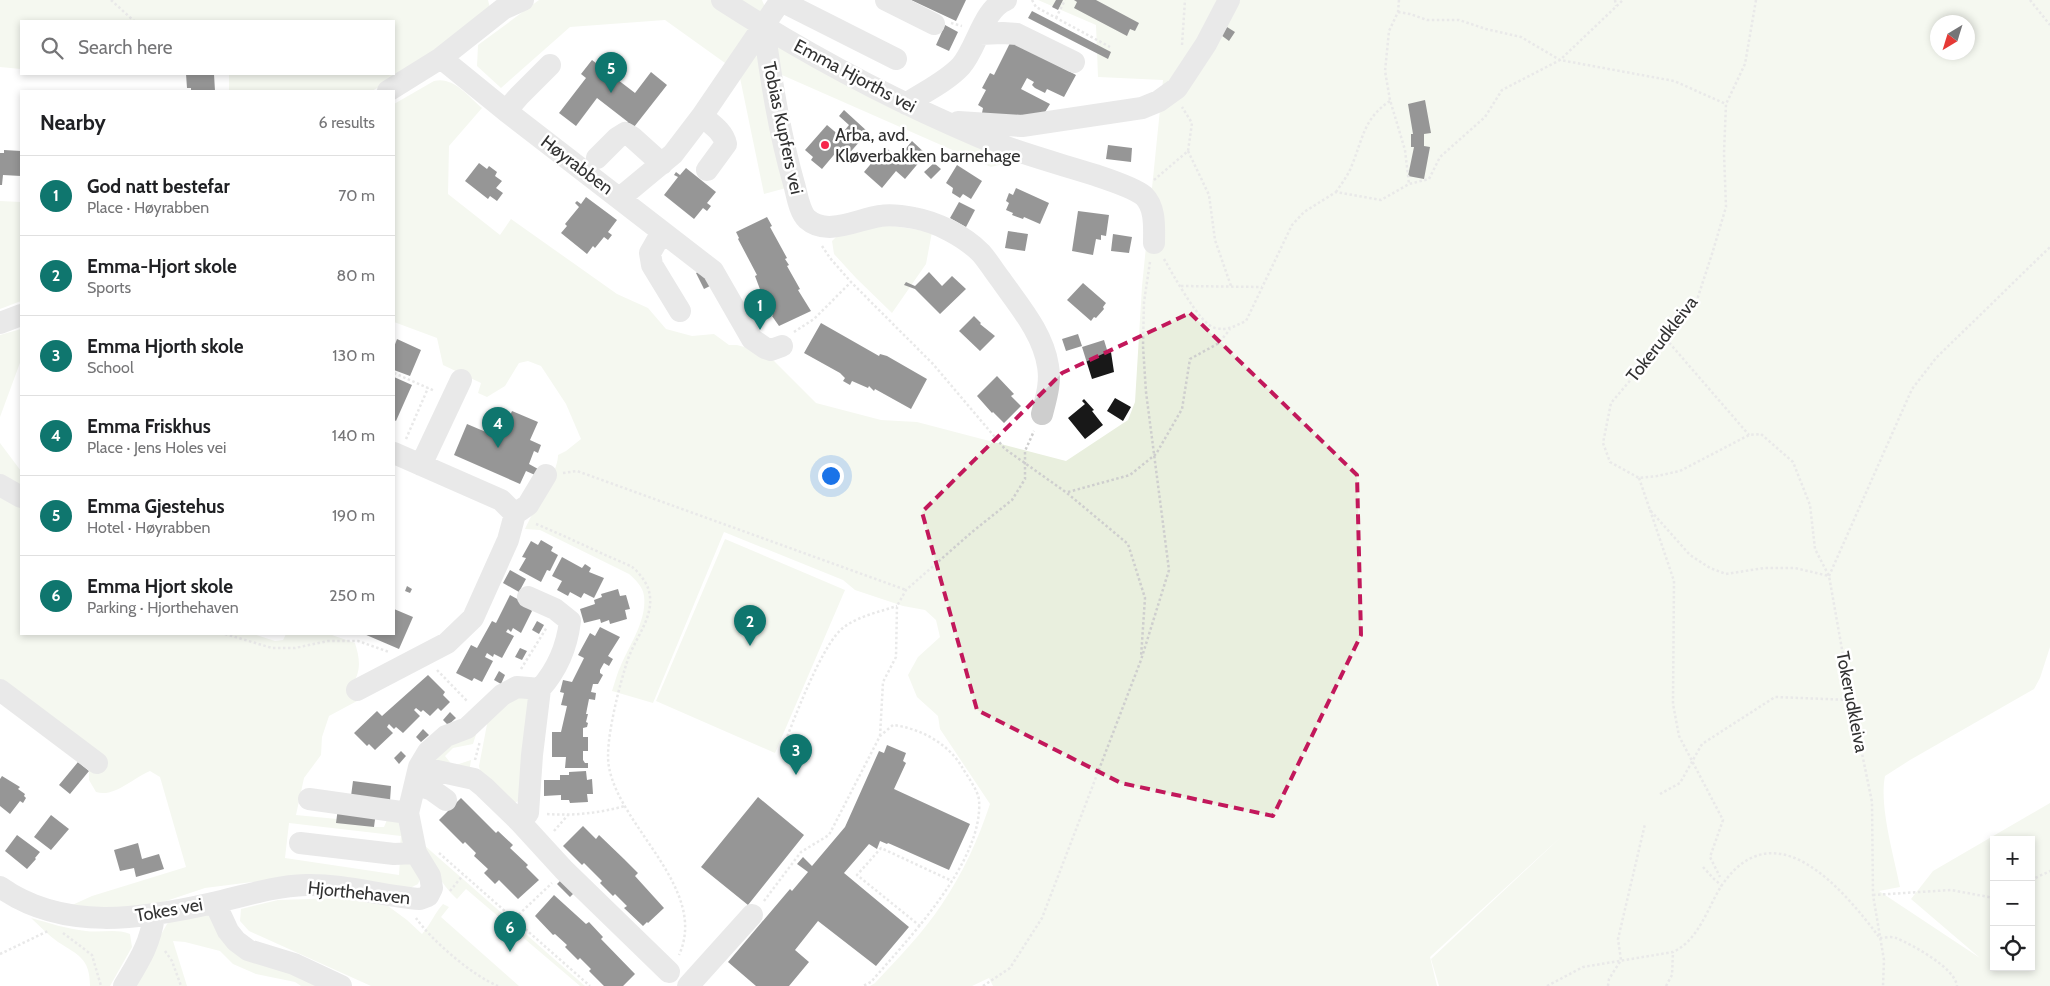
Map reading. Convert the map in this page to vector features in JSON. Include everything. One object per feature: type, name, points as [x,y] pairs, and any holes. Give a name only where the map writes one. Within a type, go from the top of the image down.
[{"type":"street","points":[[390,90],[441,58],[501,5],[523,0]]},
{"type":"street","name":"Emma Hjorths vei","points":[[722,0],[764,27],[876,90],[906,104],[982,138],[1116,182],[1144,196],[1151,207],[1154,221],[1154,243]]},
{"type":"street","points":[[620,198],[673,154],[702,116],[781,0],[896,59]]},
{"type":"street","points":[[886,0],[934,24]]},
{"type":"street","points":[[906,104],[951,76],[962,65],[994,8],[1006,0]]},
{"type":"street","points":[[1017,0],[1026,0]]},
{"type":"street","points":[[942,120],[1022,126],[1142,108],[1159,101],[1177,88],[1206,44],[1229,0]]},
{"type":"street","name":"Tobias Kupfers vei","points":[[764,27],[772,87],[784,149],[800,206],[806,218],[818,225]]},
{"type":"street","points":[[979,34],[1002,32],[1017,34],[1074,62]]},
{"type":"street","name":"Høyrabben","points":[[441,58],[506,111],[713,271],[752,339],[771,350],[782,346]]},
{"type":"street","points":[[506,111],[550,65]]},
{"type":"street","points":[[702,116],[720,131],[726,144],[707,170]]},
{"type":"street","points":[[597,158],[617,138],[625,134],[632,137],[662,164]]},
{"type":"street","points":[[818,225],[833,227],[882,215],[915,218],[942,227],[962,238],[981,253],[1029,320],[1043,345],[1048,366],[1049,387],[1042,414]]},
{"type":"street","points":[[662,232],[650,253],[652,265],[680,311]]},
{"type":"street","points":[[0,323],[20,315]]},
{"type":"street","points":[[421,465],[457,389]]},
{"type":"street","points":[[396,455],[501,500],[515,514]]},
{"type":"street","points":[[357,690],[447,643],[473,618],[508,540],[515,514],[528,505],[546,475]]},
{"type":"street","points":[[0,485],[20,496]]},
{"type":"street","points":[[524,817],[540,689],[550,678],[568,640],[570,621],[555,609],[528,597]]},
{"type":"street","points":[[300,842],[394,854],[412,833],[417,776],[428,752],[446,736],[467,728],[502,695],[517,687],[540,689]]},
{"type":"street","points":[[0,690],[97,763]]},
{"type":"street","points":[[417,776],[474,779],[524,817],[564,870],[669,972]]},
{"type":"street","points":[[417,776],[446,800]]},
{"type":"street","points":[[309,798],[412,833]]},
{"type":"street","name":"Hjorthehaven","points":[[214,902],[261,890],[307,885],[358,890],[420,900],[428,896],[432,888],[430,876],[412,833]]},
{"type":"street","name":"Tokes vei","points":[[0,887],[24,901],[48,911],[94,919],[153,925],[214,902],[228,931],[236,941],[248,950],[294,964],[341,986]]},
{"type":"street","points":[[688,986],[752,915]]},
{"type":"street","points":[[124,986],[142,955],[153,925]]},
{"type":"path","points":[[111,0],[133,20]]},
{"type":"path","points":[[1032,0],[1036,7],[1110,47]]},
{"type":"path","points":[[1056,18],[1065,0]]},
{"type":"path","points":[[1399,0],[1398,12],[1389,30],[1385,71],[1390,100],[1405,150],[1409,184]]},
{"type":"path","points":[[1615,0],[1616,6]]},
{"type":"path","points":[[1336,192],[1381,200],[1409,184],[1429,180],[1440,157],[1485,118],[1502,90],[1560,60],[1623,0]]},
{"type":"path","points":[[1398,12],[1428,20],[1458,20],[1521,37],[1560,60],[1674,81],[1726,104],[1745,64],[1756,0]]},
{"type":"path","points":[[2030,0],[2050,25]]},
{"type":"path","points":[[934,24],[955,23],[979,34]]},
{"type":"path","points":[[1068,492],[1130,476],[1156,454],[1182,409],[1190,359],[1219,343],[1230,329],[1246,321],[1292,225],[1304,212],[1336,192],[1352,167],[1365,128],[1377,109],[1390,100]]},
{"type":"path","name":"Tokerudkleiva","points":[[1639,478],[1610,462],[1603,443],[1611,403],[1696,303],[1726,207],[1724,153],[1726,104]]},
{"type":"path","points":[[1188,151],[1209,195],[1215,240],[1231,286]]},
{"type":"path","points":[[818,225],[821,244],[830,258],[851,282],[933,364],[1005,449],[1025,465],[1068,492],[1128,544],[1145,598],[1140,660]]},
{"type":"path","points":[[1154,243],[1203,320],[1213,328],[1230,329]]},
{"type":"path","points":[[983,986],[1010,968],[1042,918],[1140,660],[1170,570],[1156,454],[1146,392],[1143,346],[1144,302],[1154,243]]},
{"type":"path","points":[[1650,510],[1690,555],[1710,568],[1726,574],[1764,568],[1795,568],[1829,576],[1912,389],[1936,358],[2050,247]]},
{"type":"path","points":[[782,346],[784,341],[814,319],[851,282]]},
{"type":"path","points":[[1181,286],[1262,287]]},
{"type":"path","points":[[1666,339],[1749,435],[1680,471],[1639,478],[1674,581],[1673,704],[1679,736],[1723,820],[1710,856],[1720,877]]},
{"type":"path","points":[[395,373],[428,388],[457,389]]},
{"type":"path","points":[[396,455],[428,388]]},
{"type":"path","points":[[880,736],[883,682],[896,657],[897,606],[906,590],[1012,500],[1025,479],[1025,451],[1042,414]]},
{"type":"path","name":"Tokerudkleiva","points":[[1749,435],[1761,434],[1793,462],[1810,505],[1815,549],[1829,576],[1851,700],[1872,802],[1873,895],[1884,960],[1883,986]]},
{"type":"path","points":[[546,475],[577,471],[906,590]]},
{"type":"path","points":[[515,514],[634,568],[648,587],[651,604],[629,658],[608,747],[608,764],[612,780],[625,806],[677,891],[685,918],[680,952],[669,972]]},
{"type":"path","points":[[782,750],[811,680],[829,646],[842,629],[854,620],[897,606]]},
{"type":"path","points":[[502,695],[514,682],[547,627],[570,621]]},
{"type":"path","points":[[228,635],[272,648],[294,648],[328,641],[358,641],[414,661]]},
{"type":"path","points":[[1660,794],[1680,783],[1702,744],[1775,697],[1851,700]]},
{"type":"path","points":[[752,915],[782,879],[801,852],[829,834],[880,736],[893,725],[908,727],[938,741],[959,762],[979,798],[974,838],[952,881],[920,926],[871,982],[863,986]]},
{"type":"path","points":[[524,817],[605,811],[625,806]]},
{"type":"path","points":[[1608,986],[1609,979],[1621,960],[1618,939],[1645,824]]},
{"type":"path","points":[[412,833],[427,842],[590,986]]},
{"type":"path","points":[[920,926],[857,875],[881,848],[952,881]]},
{"type":"path","points":[[1548,986],[1583,967],[1673,952],[1681,948],[1693,935],[1711,909],[1722,886],[1743,863],[1759,855],[1775,852],[1799,858],[1814,868],[1832,883],[1863,915],[1880,938],[1894,937],[1944,965],[1956,979],[1957,986]]},
{"type":"path","points":[[1703,866],[1722,886]]},
{"type":"path","points":[[515,918],[564,870]]},
{"type":"path","points":[[2035,878],[2050,871]]},
{"type":"path","points":[[446,896],[463,875]]},
{"type":"path","points":[[1873,895],[1951,890],[1990,897]]},
{"type":"path","points":[[403,898],[422,926],[447,950],[485,981],[498,986]]},
{"type":"path","points":[[153,925],[172,961],[181,986]]},
{"type":"path","points":[[0,954],[55,927]]},
{"type":"path","points":[[62,933],[92,955],[100,986]]},
{"type":"path","points":[[1666,986],[1672,975],[1673,952]]},
{"type":"highlighted area","points":[[1190,313],[1357,475],[1361,635],[1273,816],[1121,783],[977,710],[922,512],[1062,373]]},
{"type":"green space","points":[[0,0],[488,0],[490,8],[422,62],[374,90],[229,90],[229,75],[395,75],[395,20],[20,20],[20,69],[0,67]]},
{"type":"green space","points":[[539,0],[762,0],[781,45],[1027,158],[991,167],[782,75],[786,188],[764,194],[739,73],[665,20],[570,27],[501,88],[477,66],[478,45]]},
{"type":"green space","points":[[1038,0],[2050,0],[2050,647],[2040,678],[2034,689],[1885,776],[1884,802],[1886,817],[1900,887],[1879,891],[1980,958],[1911,899],[1933,871],[1990,838],[1990,971],[2035,971],[2035,836],[1993,836],[2050,803],[2050,986],[1439,986],[1431,959],[1562,836],[1430,957],[1437,986],[993,986],[989,978],[972,986],[870,986],[910,945],[942,904],[969,856],[990,804],[940,729],[938,716],[917,697],[908,675],[918,657],[940,637],[936,620],[925,610],[903,606],[855,590],[843,580],[724,532],[653,703],[612,691],[618,671],[637,632],[643,614],[644,596],[641,587],[629,574],[540,530],[525,529],[550,482],[558,455],[581,439],[566,404],[541,366],[528,361],[519,363],[505,386],[487,397],[478,393],[481,383],[443,365],[437,338],[395,322],[395,103],[434,81],[448,81],[460,88],[482,108],[449,146],[448,194],[500,235],[511,219],[617,294],[648,308],[666,329],[692,336],[714,334],[729,345],[737,345],[766,353],[816,403],[881,420],[917,422],[1066,461],[1128,420],[1135,402],[1142,286],[1163,80],[1098,77],[1096,25]]},
{"type":"green space","points":[[0,201],[20,202],[20,301],[0,309]]},
{"type":"green space","points":[[880,224],[932,232],[926,264],[892,313],[834,254],[832,241],[843,230]]},
{"type":"green space","points":[[20,329],[20,363],[0,417],[0,335]]},
{"type":"green space","points":[[0,443],[20,470],[20,490],[0,478]]},
{"type":"green space","points":[[0,497],[20,506],[20,635],[256,635],[275,641],[283,640],[286,635],[332,635],[355,643],[359,666],[357,676],[350,687],[357,701],[329,716],[322,737],[321,755],[304,778],[296,815],[337,819],[374,827],[384,827],[389,815],[399,818],[407,837],[400,846],[401,836],[289,823],[285,858],[399,875],[400,860],[408,858],[421,877],[418,884],[412,887],[252,882],[205,888],[160,903],[125,911],[70,906],[92,896],[186,867],[160,777],[150,771],[117,790],[103,793],[96,792],[89,780],[89,770],[0,686]]},
{"type":"green space","points":[[725,539],[845,590],[775,753],[656,701]]},
{"type":"green space","points":[[510,695],[535,698],[523,799],[510,805],[482,779],[479,766],[489,714]]},
{"type":"green space","points":[[480,722],[473,744],[453,748],[445,756],[453,766],[471,760],[469,773],[425,763]]},
{"type":"green space","points":[[424,845],[585,986],[580,986],[466,889],[457,899],[437,874]]},
{"type":"green space","points":[[343,898],[388,906],[422,934],[443,904],[449,907],[441,917],[519,986],[371,986],[249,931],[240,921],[241,909],[278,900]]},
{"type":"green space","points":[[207,912],[326,986],[301,986],[295,982],[256,974],[233,964],[220,951],[185,942],[173,941],[187,986],[132,986],[167,924],[174,917]]},
{"type":"green space","points":[[31,918],[79,930],[125,932],[130,934],[132,947],[110,986],[90,986],[88,969],[82,958],[54,939]]},
{"type":"building","points":[[911,0],[966,0],[956,21]]},
{"type":"building","points":[[1056,0],[1063,0],[1058,10],[1052,7]]},
{"type":"building","points":[[1074,0],[1096,0],[1139,23],[1135,31],[1130,29],[1127,36],[1074,8],[1077,2]]},
{"type":"building","points":[[1032,11],[1111,52],[1108,59],[1028,18]]},
{"type":"building","points":[[945,25],[958,32],[949,51],[936,45]]},
{"type":"building","points":[[1227,27],[1235,32],[1229,41],[1221,35]]},
{"type":"building","points":[[1011,41],[1076,75],[1064,97],[1047,89],[1045,93],[1035,88],[1032,85],[1034,82],[1027,78],[1021,89],[1050,104],[1042,117],[981,118],[983,108],[978,105],[986,90],[982,88],[990,73],[994,75]]},
{"type":"building","points":[[592,60],[635,93],[651,72],[667,85],[634,127],[626,124],[628,122],[597,98],[576,126],[559,113],[586,78],[581,74]]},
{"type":"building","points":[[186,75],[214,75],[215,90],[191,90],[191,88],[187,88]]},
{"type":"building","points":[[1425,100],[1431,133],[1424,134],[1424,146],[1430,147],[1424,179],[1408,176],[1414,147],[1411,147],[1411,134],[1413,134],[1408,104]]},
{"type":"building","points":[[844,110],[868,132],[846,157],[838,150],[822,169],[811,160],[813,157],[805,150],[827,125],[840,136],[849,125],[839,116]]},
{"type":"building","points":[[912,141],[926,154],[905,179],[896,171],[882,188],[864,172],[885,147],[898,158]]},
{"type":"building","points":[[1108,145],[1132,148],[1131,162],[1106,159]]},
{"type":"building","points":[[4,150],[20,151],[20,176],[3,175],[2,185],[0,185],[0,153],[4,153]]},
{"type":"building","points":[[479,163],[487,169],[489,166],[497,172],[495,176],[502,181],[496,188],[503,193],[497,201],[490,196],[488,199],[465,181]]},
{"type":"building","points":[[934,163],[941,169],[931,179],[924,172]]},
{"type":"building","points":[[957,165],[982,181],[971,199],[963,194],[960,198],[952,193],[953,188],[946,183]]},
{"type":"building","points":[[686,168],[716,192],[707,203],[711,206],[707,211],[703,208],[694,219],[664,195],[678,177],[674,175],[676,172],[680,175]]},
{"type":"building","points":[[1016,188],[1049,203],[1040,224],[1024,217],[1023,219],[1012,215],[1013,213],[1006,210],[1009,203],[1006,201],[1009,193],[1013,195]]},
{"type":"building","points":[[586,197],[617,220],[608,232],[612,235],[608,240],[604,237],[587,254],[561,233],[567,226],[565,224],[579,207],[575,203],[577,201],[581,204]]},
{"type":"building","points":[[959,202],[975,210],[966,227],[950,218]]},
{"type":"building","points":[[1078,211],[1109,215],[1106,236],[1101,235],[1101,240],[1096,239],[1093,255],[1072,251]]},
{"type":"building","points":[[767,217],[772,226],[770,227],[787,258],[785,259],[789,265],[787,266],[800,289],[798,290],[811,311],[779,326],[772,316],[768,304],[764,299],[760,301],[757,294],[761,292],[755,276],[757,275],[736,232]]},
{"type":"building","points":[[1008,231],[1028,234],[1025,251],[1005,248]]},
{"type":"building","points":[[1113,234],[1132,237],[1129,253],[1111,251]]},
{"type":"building","points":[[704,269],[712,285],[704,289],[696,273]]},
{"type":"building","points":[[929,272],[942,286],[952,276],[966,289],[940,314],[915,289],[904,285],[906,282],[915,286]]},
{"type":"building","points":[[1083,283],[1106,303],[1103,307],[1104,309],[1091,321],[1067,300]]},
{"type":"building","points":[[974,316],[980,324],[995,336],[980,351],[959,331]]},
{"type":"building","points":[[821,323],[879,356],[880,354],[887,356],[927,379],[911,409],[875,389],[874,391],[869,386],[868,388],[852,381],[850,385],[843,381],[845,378],[840,373],[804,353]]},
{"type":"building","points":[[1078,334],[1082,346],[1066,351],[1062,339]]},
{"type":"building","points":[[397,339],[421,350],[410,376],[395,370],[395,344]]},
{"type":"building","points":[[1104,340],[1108,353],[1111,352],[1114,372],[1092,379],[1082,347]]},
{"type":"building","points":[[997,376],[1014,394],[1011,396],[1021,406],[1004,423],[977,396]]},
{"type":"building","points":[[395,377],[412,385],[395,420]]},
{"type":"building","points":[[1115,398],[1131,407],[1123,421],[1107,411]]},
{"type":"building","points":[[1084,399],[1094,410],[1092,411],[1103,425],[1085,439],[1068,418],[1085,404],[1082,401]]},
{"type":"building","points":[[512,411],[538,422],[530,440],[541,445],[538,453],[534,451],[529,464],[538,469],[535,475],[526,471],[520,484],[454,455],[467,424],[500,438]]},
{"type":"building","points":[[541,540],[553,547],[551,551],[558,555],[550,571],[547,570],[541,582],[519,570],[526,558],[522,557],[531,541],[538,545]]},
{"type":"building","points":[[562,557],[582,568],[585,564],[591,568],[589,572],[604,578],[594,598],[584,593],[581,598],[570,592],[568,596],[557,590],[562,581],[552,576]]},
{"type":"building","points":[[510,570],[526,579],[519,592],[503,583]]},
{"type":"building","points":[[407,586],[412,589],[410,593],[405,591]]},
{"type":"building","points":[[618,589],[620,596],[626,595],[630,609],[625,610],[627,619],[610,624],[609,620],[601,623],[600,619],[584,623],[580,609],[595,604],[594,600],[602,597],[601,594]]},
{"type":"building","points":[[510,595],[528,605],[532,611],[521,633],[513,628],[511,632],[508,629],[506,632],[514,636],[502,658],[494,654],[493,657],[487,653],[485,657],[493,661],[482,682],[474,678],[472,681],[456,673],[471,645],[477,648],[492,621],[496,623]]},
{"type":"building","points":[[395,609],[413,617],[399,649],[366,635],[395,635]]},
{"type":"building","points":[[537,621],[544,625],[539,634],[532,630]]},
{"type":"building","points":[[600,627],[620,637],[608,656],[613,659],[609,666],[604,663],[600,670],[600,673],[603,675],[598,684],[593,684],[591,692],[596,693],[595,700],[589,699],[586,714],[588,714],[586,722],[588,723],[587,727],[583,728],[583,737],[588,737],[588,751],[583,751],[583,760],[585,763],[588,763],[588,768],[565,768],[566,757],[552,757],[552,732],[561,732],[567,706],[561,705],[564,693],[560,692],[563,680],[572,682],[584,658],[578,655],[590,633],[595,636]]},
{"type":"building","points":[[520,648],[527,651],[522,660],[515,657]]},
{"type":"building","points":[[499,671],[505,675],[501,684],[494,680]]},
{"type":"building","points":[[428,675],[445,692],[443,695],[450,702],[441,711],[438,708],[430,716],[423,710],[421,712],[416,708],[414,710],[420,716],[403,733],[396,727],[394,729],[389,724],[387,727],[393,733],[375,750],[369,744],[367,746],[354,733],[377,711],[382,716]]},
{"type":"building","points":[[450,712],[456,718],[448,725],[443,720]]},
{"type":"building","points":[[423,729],[429,735],[421,742],[416,737]]},
{"type":"building","points":[[887,745],[906,753],[903,761],[906,763],[894,789],[970,824],[949,870],[888,843],[880,841],[877,849],[869,844],[844,873],[909,927],[876,966],[818,921],[795,950],[809,962],[789,986],[756,986],[728,962],[790,889],[792,891],[808,872],[797,864],[803,857],[812,866],[845,827],[879,751],[884,753]]},
{"type":"building","points":[[401,751],[406,756],[399,764],[394,758]]},
{"type":"building","points":[[78,762],[89,771],[70,794],[59,785]]},
{"type":"building","points":[[586,771],[587,780],[592,779],[593,794],[587,794],[588,802],[570,803],[569,800],[561,800],[561,795],[544,796],[544,780],[560,780],[560,775],[569,775],[569,772]]},
{"type":"building","points":[[2,776],[20,787],[18,789],[25,794],[26,798],[23,803],[20,801],[10,814],[0,806],[0,779]]},
{"type":"building","points":[[353,781],[391,786],[390,801],[351,796]]},
{"type":"building","points":[[758,797],[804,835],[748,905],[701,867]]},
{"type":"building","points":[[461,798],[496,833],[498,831],[513,845],[510,848],[528,865],[526,867],[539,880],[518,899],[499,880],[495,884],[484,873],[488,869],[474,856],[476,853],[465,842],[463,844],[439,820]]},
{"type":"building","points":[[338,808],[376,812],[374,827],[336,823]]},
{"type":"building","points":[[51,815],[69,829],[51,850],[34,837]]},
{"type":"building","points":[[583,826],[596,839],[599,835],[638,873],[635,876],[664,908],[648,923],[643,926],[624,908],[627,906],[615,894],[613,896],[600,883],[602,881],[584,863],[582,865],[563,846]]},
{"type":"building","points":[[17,835],[40,852],[27,869],[5,851]]},
{"type":"building","points":[[138,843],[142,859],[159,854],[164,869],[136,877],[134,868],[120,871],[114,850]]},
{"type":"building","points":[[561,880],[574,893],[570,897],[557,884]]},
{"type":"building","points":[[554,895],[586,924],[589,922],[603,937],[601,939],[635,974],[623,986],[604,986],[589,971],[591,969],[580,958],[578,960],[565,947],[567,945],[555,934],[553,935],[535,916]]},
{"type":"place","name":"Emma Gjestehus","points":[[611,93]]},
{"type":"place","name":"Arba, avd. Kløverbakken barnehage","points":[[825,145]]},
{"type":"place","name":"God natt bestefar","points":[[760,330]]},
{"type":"place","name":"Emma Friskhus","points":[[498,448]]},
{"type":"place","name":"Emma-Hjort skole","points":[[750,646]]},
{"type":"place","name":"Emma Hjorth skole","points":[[796,775]]},
{"type":"place","name":"Emma Hjort skole","points":[[510,952]]}]
